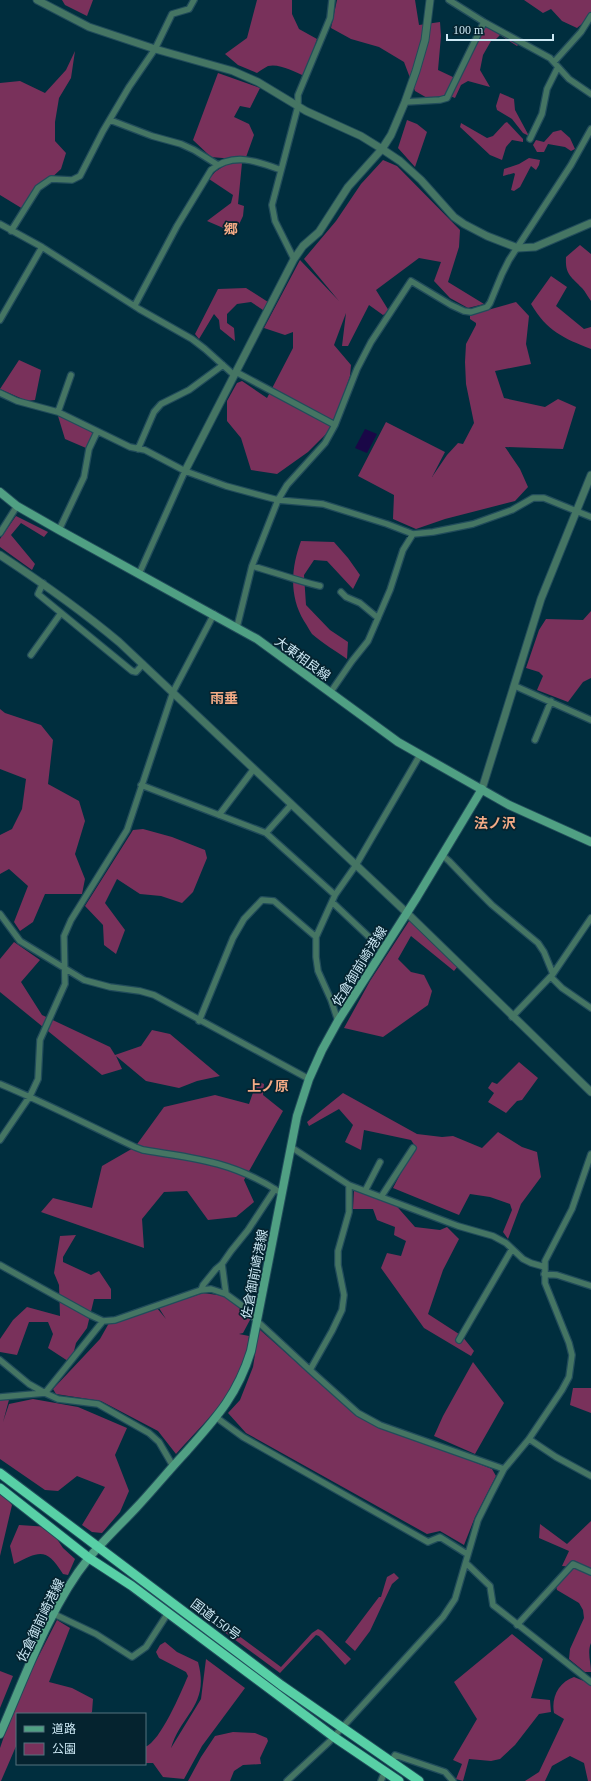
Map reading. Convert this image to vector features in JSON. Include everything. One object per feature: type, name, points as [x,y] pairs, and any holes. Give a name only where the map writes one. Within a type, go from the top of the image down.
[{"type":"highway","name":"国道150号","points":[[0,1473],[341,1728],[419,1781]]},
{"type":"highway","name":"国道150号","points":[[0,1488],[89,1558],[132,1586],[334,1737],[399,1781]]},
{"type":"main road","name":"大東相良線","points":[[0,492],[17,506],[257,639],[373,725],[420,755],[509,804],[591,842]]},
{"type":"main road","name":"佐倉御前崎港線","points":[[0,1734],[54,1614],[72,1580],[89,1558],[217,1418],[228,1404],[245,1372],[257,1321],[279,1191],[291,1147],[297,1116],[309,1079],[322,1050],[338,1021],[384,950],[482,789]]},
{"type":"street","points":[[37,0],[89,27],[155,49],[233,71],[258,82],[298,106],[382,148],[400,161],[421,180],[454,217],[464,224],[518,248],[535,247],[591,223]]},
{"type":"street","points":[[12,231],[38,188],[44,182],[56,178],[72,180],[80,176],[128,87],[155,49],[172,14],[189,9],[194,0]]},
{"type":"street","points":[[294,259],[275,221],[272,204],[298,106],[298,95],[330,18],[332,0]]},
{"type":"street","points":[[139,574],[185,471],[294,259],[303,246],[319,232],[348,187],[382,148],[391,135],[405,102],[425,40],[430,0]]},
{"type":"street","points":[[449,0],[484,22],[550,58],[577,85],[591,94]]},
{"type":"street","points":[[530,139],[542,114],[547,89],[556,64],[581,32],[591,16]]},
{"type":"street","points":[[405,102],[440,100],[447,98],[484,22]]},
{"type":"street","points":[[110,120],[152,136],[180,144],[194,150],[218,165]]},
{"type":"street","points":[[237,627],[252,566],[278,500],[286,485],[325,443],[335,425],[357,369],[370,342],[411,280],[451,305],[464,311],[471,312],[487,307],[502,274],[571,165],[591,129]]},
{"type":"street","points":[[136,305],[177,226],[211,170],[226,162],[255,160],[281,170]]},
{"type":"street","points":[[0,224],[42,247],[192,339],[235,374],[335,425]]},
{"type":"street","points":[[0,320],[42,247]]},
{"type":"street","points":[[138,449],[154,412],[161,404],[189,390],[223,365]]},
{"type":"street","points":[[58,412],[71,375]]},
{"type":"street","points":[[0,393],[17,401],[58,412],[80,421],[97,432],[130,447],[145,450],[185,471],[226,486],[278,500],[323,504],[387,524],[413,534],[433,532],[473,524],[512,510],[533,498],[544,498],[591,517]]},
{"type":"street","points":[[59,530],[84,477],[89,449],[97,432]]},
{"type":"street","points":[[482,789],[547,584],[591,475]]},
{"type":"street","points":[[0,533],[17,506]]},
{"type":"street","points":[[330,693],[368,641],[390,590],[403,550],[413,534]]},
{"type":"street","points":[[0,555],[43,583],[91,619],[143,664],[253,770],[356,865],[591,1092]]},
{"type":"street","points":[[252,566],[281,573],[299,581],[320,586]]},
{"type":"street","points":[[43,583],[38,594],[90,635],[132,671],[136,672],[143,664]]},
{"type":"street","points":[[341,592],[346,597],[360,603],[378,618]]},
{"type":"street","points":[[31,655],[61,613]]},
{"type":"street","points":[[0,1140],[30,1096],[38,1078],[40,1040],[65,984],[66,969],[64,936],[71,920],[127,830],[173,692],[214,614]]},
{"type":"street","points":[[515,686],[591,720]]},
{"type":"street","points":[[535,740],[550,701]]},
{"type":"street","points":[[338,1021],[331,1000],[318,971],[316,937],[335,895],[356,865],[420,755]]},
{"type":"street","points":[[219,815],[253,770]]},
{"type":"street","points":[[141,785],[266,832],[335,895]]},
{"type":"street","points":[[266,832],[291,805]]},
{"type":"street","points":[[442,856],[449,861],[492,905],[538,943],[544,952],[552,976],[562,988],[591,1008]]},
{"type":"street","points":[[199,1021],[233,938],[244,919],[262,900],[274,901],[316,937]]},
{"type":"street","points":[[332,902],[384,950]]},
{"type":"street","points":[[0,914],[20,941],[84,980],[110,987],[140,991],[154,995],[199,1021],[309,1079]]},
{"type":"street","points":[[512,1016],[552,976],[591,918]]},
{"type":"street","points":[[0,1084],[30,1096],[51,1108],[135,1147],[143,1150],[206,1160],[229,1166],[279,1191],[222,1264],[216,1269],[201,1290]]},
{"type":"street","points":[[291,1147],[350,1185],[458,1226],[493,1236],[506,1243],[523,1259],[531,1264],[545,1267]]},
{"type":"street","points":[[381,1197],[413,1148]]},
{"type":"street","points":[[287,1781],[334,1737],[443,1617],[455,1599],[478,1520],[504,1469],[529,1439],[569,1377],[572,1355],[569,1343],[545,1283],[545,1261],[572,1209],[589,1165],[591,1154]]},
{"type":"street","points":[[365,1191],[380,1162]]},
{"type":"street","points":[[310,1370],[332,1332],[342,1310],[344,1295],[338,1265],[338,1251],[349,1212],[350,1185]]},
{"type":"street","points":[[459,1340],[512,1249]]},
{"type":"street","points":[[222,1264],[226,1294]]},
{"type":"street","points":[[0,1265],[90,1316],[103,1321],[115,1320],[201,1290],[210,1289],[226,1294],[244,1307],[257,1321],[358,1413],[380,1425],[504,1469]]},
{"type":"street","points":[[544,1274],[557,1275],[591,1286]]},
{"type":"street","points":[[0,1396],[45,1393],[99,1328],[103,1321]]},
{"type":"street","points":[[0,1360],[29,1384],[45,1393],[58,1399],[98,1404],[149,1433],[159,1442],[174,1466]]},
{"type":"street","points":[[217,1418],[243,1437],[428,1542],[440,1537],[467,1554]]},
{"type":"street","points":[[529,1439],[556,1458],[591,1476]]},
{"type":"street","points":[[466,1563],[490,1586],[493,1605],[591,1682]]},
{"type":"street","points":[[517,1625],[573,1564],[591,1572]]},
{"type":"street","points":[[54,1614],[96,1634],[132,1657],[146,1647],[168,1614]]},
{"type":"street","points":[[391,1762],[395,1755],[444,1772],[453,1781]]},
{"type":"street","points":[[381,1781],[385,1771]]},
{"type":"green space","points":[[62,0],[93,0],[87,16],[65,5]]},
{"type":"green space","points":[[257,0],[292,0],[292,14],[299,29],[317,39],[305,76],[287,68],[272,65],[257,73],[238,65],[225,54],[247,38]]},
{"type":"green space","points":[[337,0],[415,0],[419,25],[440,22],[441,36],[438,70],[455,78],[445,97],[429,99],[415,91],[404,62],[379,47],[351,39],[331,28]]},
{"type":"green space","points":[[524,0],[591,0],[591,16],[577,28],[562,21],[551,9],[543,13]]},
{"type":"green space","points":[[489,27],[516,40],[519,44],[517,46],[500,35],[495,40],[491,41],[483,55],[480,70],[490,87],[468,81],[461,85],[455,98],[450,96],[481,34],[485,28]]},
{"type":"green space","points":[[75,51],[71,78],[59,98],[55,122],[55,141],[66,153],[61,169],[33,195],[23,209],[0,195],[0,83],[20,81],[45,93],[66,70]]},
{"type":"green space","points":[[218,73],[260,88],[250,108],[240,106],[234,117],[249,124],[254,135],[245,160],[211,157],[193,140]]},
{"type":"green space","points":[[500,93],[514,99],[515,110],[529,136],[523,133],[512,119],[497,110],[496,106]]},
{"type":"green space","points":[[407,120],[417,124],[427,132],[415,167],[398,148]]},
{"type":"green space","points":[[507,122],[523,139],[523,142],[512,140],[506,147],[502,160],[490,155],[460,127],[461,123],[487,138],[493,136]]},
{"type":"green space","points":[[561,130],[570,138],[575,149],[571,151],[565,147],[548,144],[544,152],[537,152],[533,145],[536,140],[544,142],[553,132]]},
{"type":"green space","points":[[529,158],[540,160],[539,165],[536,170],[531,166],[520,187],[514,191],[511,190],[515,174],[503,176],[504,169],[519,164]]},
{"type":"green space","points":[[383,160],[397,166],[460,230],[459,247],[448,282],[484,304],[468,308],[450,298],[434,281],[441,262],[419,258],[376,290],[389,311],[383,315],[369,305],[348,346],[342,346],[346,313],[334,345],[351,365],[350,376],[337,414],[327,433],[308,452],[277,474],[251,470],[241,438],[227,421],[227,401],[237,383],[242,381],[267,398],[293,348],[293,332],[285,335],[264,328],[300,260],[339,301],[304,259],[336,221],[361,184]]},
{"type":"green space","points":[[231,161],[242,163],[238,204],[244,206],[243,216],[235,233],[207,221],[231,203],[233,195],[209,179],[215,172]]},
{"type":"green space","points":[[580,245],[591,254],[591,301],[568,272],[566,263],[566,257]]},
{"type":"green space","points":[[551,276],[567,287],[556,306],[584,329],[591,327],[591,349],[556,332],[543,321],[531,304]]},
{"type":"green space","points":[[246,288],[268,302],[263,310],[251,302],[237,304],[227,314],[227,323],[234,328],[235,341],[220,329],[219,320],[214,314],[199,339],[195,334],[218,289]]},
{"type":"green space","points":[[516,302],[529,316],[526,344],[531,364],[495,371],[504,398],[545,407],[558,399],[576,407],[563,449],[505,447],[520,469],[528,487],[515,501],[445,519],[416,529],[393,519],[394,495],[358,476],[386,422],[445,452],[432,477],[447,455],[458,443],[463,444],[474,423],[466,384],[465,362],[466,344],[476,325],[476,323],[470,319],[470,315]]},
{"type":"green space","points":[[19,360],[41,370],[35,400],[27,401],[0,389]]},
{"type":"green space","points":[[58,416],[76,422],[94,434],[86,448],[65,439]]},
{"type":"green space","points":[[16,516],[48,532],[44,537],[21,523],[11,535],[35,564],[32,570],[0,547],[0,539]]},
{"type":"green space","points":[[301,541],[334,542],[360,575],[353,589],[327,561],[314,560],[304,575],[306,605],[330,630],[348,642],[347,659],[312,634],[299,611],[293,582],[295,561]]},
{"type":"green space","points":[[591,611],[591,678],[583,682],[568,702],[537,690],[543,676],[539,672],[526,668],[539,630],[546,619],[583,620]]},
{"type":"green space","points":[[0,709],[5,713],[41,725],[53,740],[48,784],[79,801],[85,821],[75,854],[85,879],[82,894],[45,894],[33,922],[20,931],[14,922],[28,886],[9,869],[0,874],[0,835],[12,829],[22,809],[26,779],[0,769]]},
{"type":"green space","points":[[143,829],[172,837],[205,850],[207,858],[193,892],[182,903],[161,896],[140,894],[117,879],[105,903],[125,930],[116,954],[104,945],[103,925],[85,906],[133,830]]},
{"type":"green space","points":[[411,918],[458,966],[454,971],[411,936],[398,959],[411,972],[424,975],[432,991],[428,1005],[383,1037],[344,1028],[370,981]]},
{"type":"green space","points":[[14,942],[40,960],[21,982],[42,1015],[110,1047],[115,1055],[141,1046],[152,1030],[170,1034],[220,1076],[197,1081],[179,1088],[146,1081],[116,1056],[122,1069],[102,1075],[0,992],[0,959]]},
{"type":"green space","points":[[519,1062],[538,1078],[522,1100],[517,1101],[506,1113],[488,1102],[494,1093],[488,1088],[492,1082],[497,1084]]},
{"type":"green space","points":[[257,1081],[264,1084],[263,1095],[283,1111],[244,1180],[254,1202],[236,1217],[208,1220],[187,1191],[164,1192],[142,1219],[144,1248],[41,1212],[53,1198],[92,1208],[102,1166],[135,1147],[164,1107],[215,1095],[249,1104]]},
{"type":"green space","points":[[343,1093],[417,1134],[442,1137],[453,1136],[482,1148],[498,1132],[522,1147],[537,1152],[541,1177],[521,1204],[508,1239],[503,1232],[512,1210],[510,1204],[490,1197],[470,1194],[459,1215],[393,1188],[415,1146],[411,1140],[364,1130],[361,1150],[345,1142],[353,1125],[339,1109],[309,1126],[307,1122]]},
{"type":"green space","points":[[354,1189],[393,1202],[415,1227],[440,1230],[447,1227],[459,1239],[443,1270],[428,1314],[462,1336],[474,1351],[471,1356],[424,1328],[381,1268],[387,1253],[401,1256],[406,1241],[394,1235],[395,1227],[377,1220],[373,1209],[353,1209]]},
{"type":"green space","points":[[76,1235],[63,1257],[63,1262],[91,1275],[99,1271],[111,1289],[111,1299],[94,1299],[87,1328],[76,1343],[71,1363],[48,1348],[53,1334],[48,1322],[29,1322],[17,1355],[0,1352],[0,1339],[13,1320],[27,1307],[60,1316],[59,1285],[54,1273],[60,1236]]},
{"type":"green space","points":[[203,1293],[225,1296],[251,1318],[243,1333],[239,1334],[249,1336],[247,1350],[241,1372],[236,1383],[221,1404],[176,1454],[158,1431],[101,1401],[56,1394],[53,1389],[100,1339],[109,1323],[157,1308],[166,1319],[159,1308]]},
{"type":"green space","points":[[259,1329],[358,1417],[492,1469],[496,1476],[475,1517],[464,1545],[440,1531],[427,1534],[246,1433],[228,1413],[240,1400],[253,1367]]},
{"type":"green space","points":[[473,1362],[504,1403],[475,1454],[434,1436],[443,1416]]},
{"type":"green space","points":[[573,1388],[591,1388],[591,1413],[570,1405]]},
{"type":"green space","points":[[10,1396],[3,1422],[9,1404],[33,1399],[78,1407],[127,1428],[115,1455],[129,1491],[120,1512],[102,1533],[92,1532],[82,1525],[105,1487],[77,1476],[58,1491],[45,1490],[0,1459],[0,1397]]},
{"type":"green space","points":[[0,1490],[12,1505],[0,1556]]},
{"type":"green space","points":[[591,1521],[591,1643],[589,1654],[591,1672],[585,1672],[569,1659],[570,1649],[584,1618],[583,1610],[579,1603],[557,1590],[556,1586],[571,1569],[576,1567],[562,1566],[569,1551],[539,1538],[540,1524],[567,1544]]},
{"type":"green space","points":[[19,1525],[49,1527],[63,1548],[75,1559],[68,1575],[63,1574],[52,1559],[42,1554],[30,1556],[14,1564],[10,1546]]},
{"type":"green space","points":[[394,1573],[399,1578],[392,1584],[370,1631],[355,1651],[345,1642],[379,1597],[381,1597],[387,1577]]},
{"type":"green space","points":[[57,1620],[70,1628],[49,1682],[72,1688],[93,1699],[92,1712],[16,1713],[16,1746],[0,1781],[0,1748],[10,1719],[30,1673]]},
{"type":"green space","points":[[227,1627],[281,1667],[312,1633],[318,1629],[322,1631],[351,1659],[345,1665],[319,1636],[316,1635],[280,1673],[223,1631]]},
{"type":"green space","points":[[512,1634],[543,1659],[531,1698],[550,1700],[551,1712],[539,1714],[515,1745],[500,1759],[491,1761],[469,1759],[463,1781],[456,1779],[462,1764],[453,1760],[477,1719],[454,1682]]},
{"type":"green space","points":[[165,1642],[177,1652],[198,1662],[201,1677],[197,1699],[181,1726],[171,1748],[201,1699],[206,1659],[245,1688],[202,1746],[184,1779],[163,1777],[153,1763],[146,1763],[146,1746],[151,1743],[164,1726],[176,1704],[188,1676],[186,1672],[159,1658],[156,1652],[160,1645]]},
{"type":"green space","points":[[0,1671],[13,1676],[0,1708]]},
{"type":"green space","points":[[574,1677],[591,1684],[591,1781],[588,1781],[584,1763],[570,1756],[552,1766],[545,1781],[525,1781],[539,1772],[564,1719],[554,1713],[553,1707],[557,1691],[564,1682]]},
{"type":"green space","points":[[233,1732],[255,1733],[267,1738],[268,1741],[260,1758],[261,1764],[243,1765],[234,1771],[230,1781],[188,1781],[201,1757],[215,1736]]},
{"type":"shaded area","points":[[365,429],[377,434],[367,453],[355,448]]},
{"type":"district","name":"郷","points":[[231,229]]},
{"type":"district","name":"雨垂","points":[[224,698]]},
{"type":"district","name":"法ノ沢","points":[[495,823]]},
{"type":"district","name":"上ノ原","points":[[268,1086]]}]
